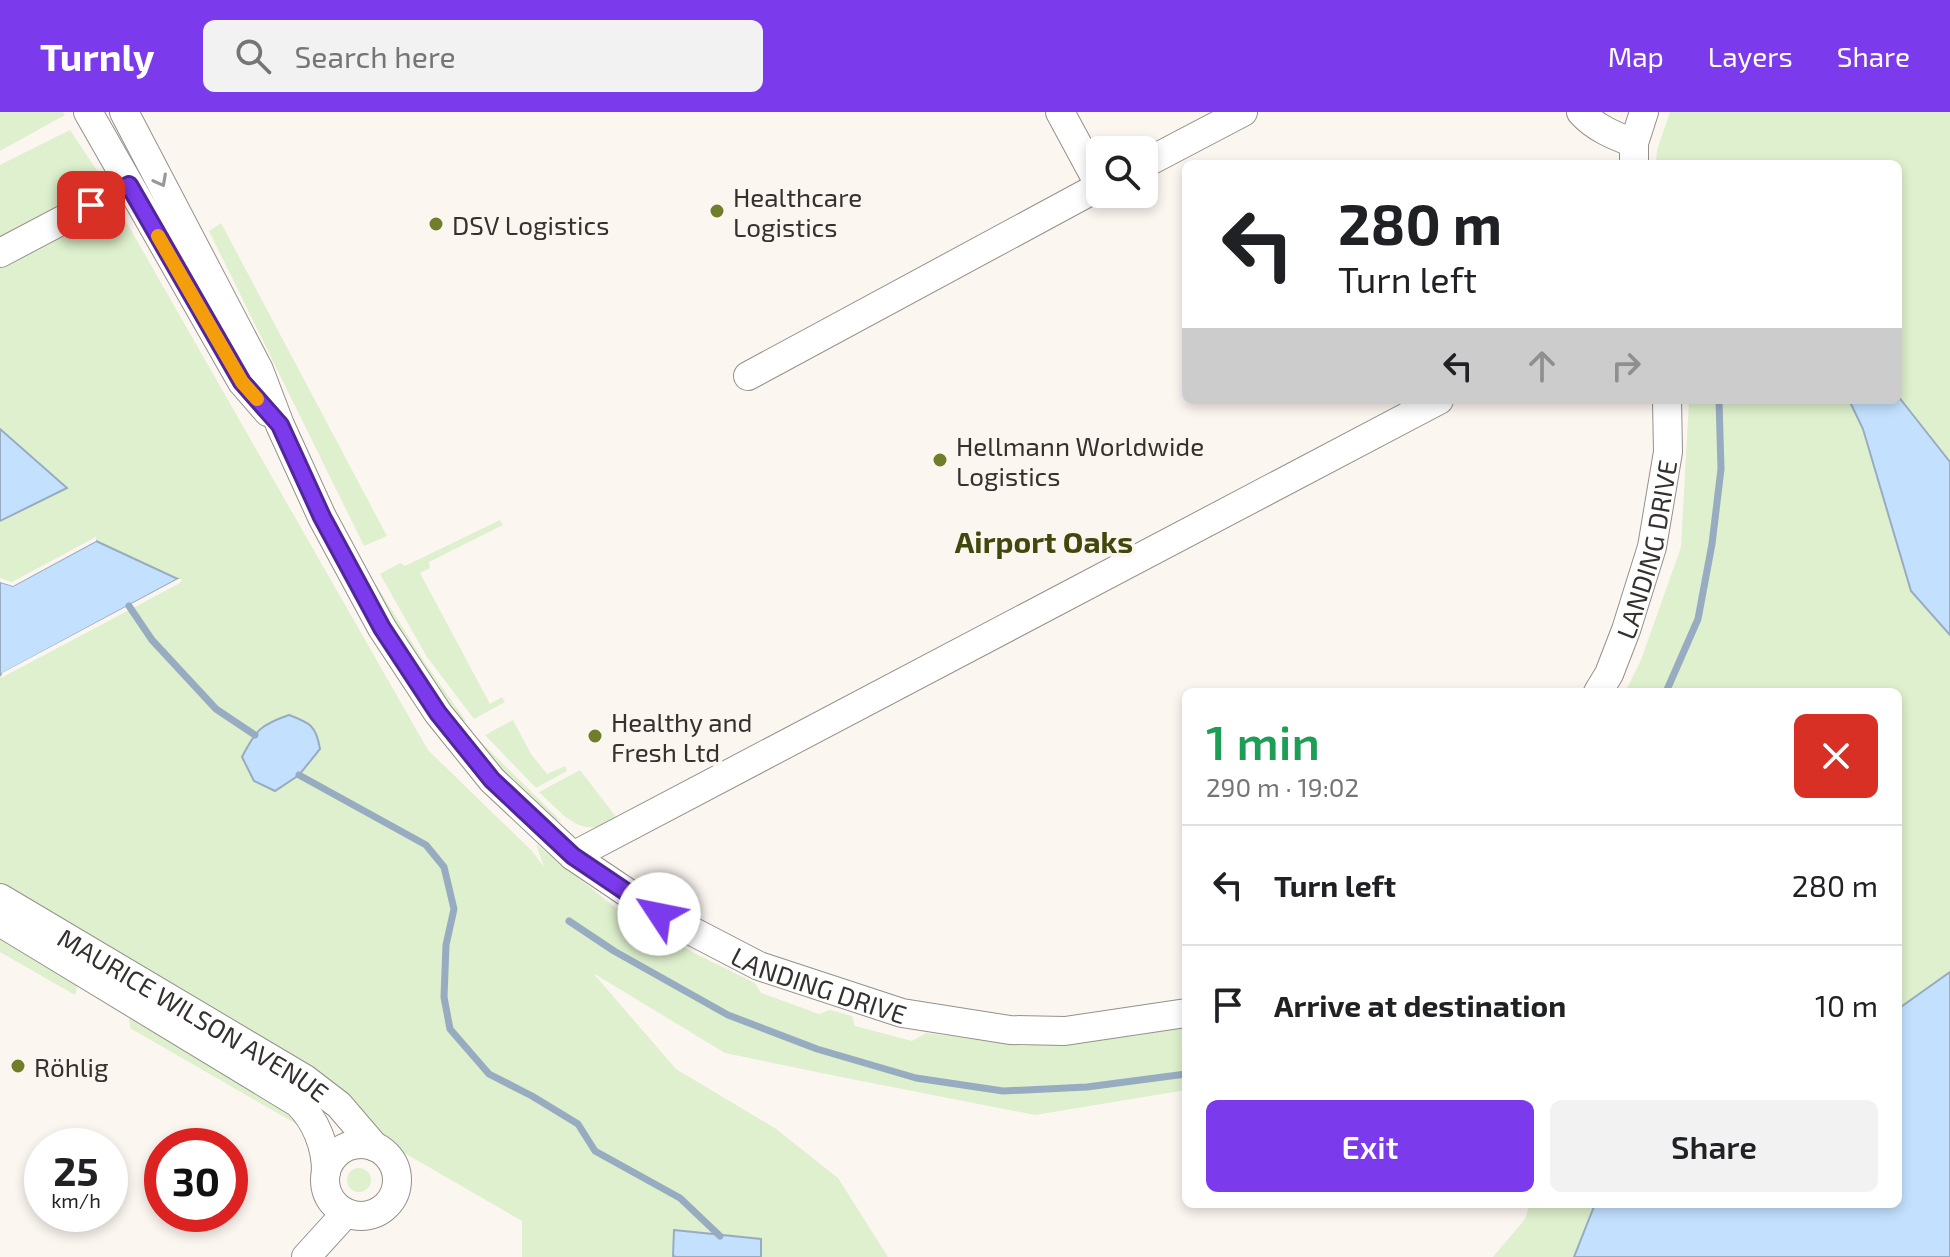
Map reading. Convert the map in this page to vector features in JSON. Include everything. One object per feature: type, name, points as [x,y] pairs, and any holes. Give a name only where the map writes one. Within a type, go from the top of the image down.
[{"type":"street","name":"LANDING DRIVE","points":[[88,112],[242,382],[280,425]]},
{"type":"street","name":"LANDING DRIVE","points":[[124,112],[259,370],[322,517],[382,628],[438,713],[492,780],[573,856],[659,914],[759,966],[902,1013],[1010,1030],[1065,1031],[1182,1014]]},
{"type":"street","points":[[1060,112],[1086,160]]},
{"type":"street","points":[[1158,157],[1243,112]]},
{"type":"street","points":[[1581,112],[1588,121],[1610,134],[1635,130]]},
{"type":"street","points":[[0,253],[129,185]]},
{"type":"street","points":[[748,376],[1086,194]]},
{"type":"street","points":[[573,856],[1431,404]]},
{"type":"street","name":"LANDING DRIVE","points":[[1600,688],[1626,630],[1652,547],[1668,452],[1667,404]]},
{"type":"street","name":"MAURICE WILSON AVENUE","points":[[0,898],[305,1079],[339,1105],[375,1147],[388,1157],[394,1166],[396,1187],[392,1197],[377,1212],[367,1215],[346,1213],[329,1196],[320,1139],[308,1113],[298,1103],[0,922]]},
{"type":"street","points":[[326,1172],[336,1154],[344,1148],[365,1144],[375,1147]]},
{"type":"street","points":[[306,1257],[346,1213]]},
{"type":"green space","points":[[0,112],[63,112],[65,115],[0,151]]},
{"type":"green space","points":[[1670,112],[1950,112],[1950,462],[1902,401],[1902,160],[1656,160]]},
{"type":"green space","points":[[70,130],[96,169],[428,750],[532,851],[544,867],[536,844],[616,908],[694,953],[755,983],[761,993],[819,1014],[830,1010],[852,1016],[855,1026],[912,1041],[926,1033],[1023,1046],[1134,1036],[1182,1028],[1182,1091],[1035,1115],[841,1077],[725,1053],[593,973],[676,1069],[776,1129],[838,1178],[888,1257],[761,1257],[761,1239],[674,1230],[673,1256],[676,1257],[522,1257],[522,1221],[387,1143],[0,884],[0,165]]},
{"type":"green space","points":[[221,223],[387,536],[364,546],[209,231]]},
{"type":"green space","points":[[1689,404],[1851,404],[1863,429],[1911,590],[1950,635],[1950,972],[1902,1006],[1902,688],[1627,688],[1641,660],[1681,547]]},
{"type":"green space","points":[[500,520],[503,525],[429,562],[430,568],[420,573],[490,704],[502,697],[505,702],[474,719],[427,657],[380,574],[400,563],[405,566]]},
{"type":"green space","points":[[373,580],[466,721],[459,722],[369,584]]},
{"type":"green space","points":[[513,720],[531,754],[547,774],[565,766],[567,771],[536,788],[485,735]]},
{"type":"green space","points":[[479,740],[562,822],[543,813],[475,743]]},
{"type":"green space","points":[[580,770],[617,818],[594,827],[574,823],[539,792]]},
{"type":"green space","points":[[0,935],[78,983],[75,995],[0,952]]},
{"type":"green space","points":[[129,1010],[284,1102],[305,1129],[130,1028]]},
{"type":"green space","points":[[359,1168],[370,1175],[371,1180],[364,1191],[359,1192],[348,1185],[347,1180],[354,1169]]},
{"type":"green space","points":[[1529,1208],[1593,1208],[1574,1257],[1493,1257],[1525,1219]]},
{"type":"water","points":[[1902,401],[1950,462],[1950,635],[1911,591],[1863,429],[1851,404],[1902,404]]},
{"type":"water","points":[[0,429],[67,488],[0,521]]},
{"type":"water","points":[[96,541],[178,579],[0,675],[0,582],[13,586]]},
{"type":"water","points":[[289,715],[311,726],[320,749],[299,775],[275,791],[254,781],[242,757],[260,730]]},
{"type":"water","points":[[1950,972],[1950,1257],[1574,1257],[1593,1208],[1902,1208],[1902,1006]]},
{"type":"water","points":[[674,1230],[761,1239],[761,1257],[676,1257],[673,1256]]},
{"type":"pier","points":[[96,537],[96,541],[13,586],[0,582],[0,578],[12,582]]},
{"type":"pier","points":[[182,579],[180,583],[1,678],[2,673]]},
{"type":"waterway","points":[[1668,688],[1698,619],[1712,544],[1721,469],[1719,404]]},
{"type":"waterway","points":[[129,606],[152,640],[216,709],[255,735]]},
{"type":"waterway","points":[[299,775],[426,845],[444,867],[454,909],[446,945],[444,997],[450,1029],[489,1074],[578,1124],[595,1151],[680,1198],[720,1236]]},
{"type":"waterway","points":[[569,921],[614,951],[728,1015],[817,1049],[916,1078],[1003,1091],[1087,1087],[1182,1075]]},
{"type":"slow traffic","points":[[158,236],[242,382],[257,399]]},
{"type":"place","name":"Healthcare Logistics","points":[[717,211]]},
{"type":"place","name":"DSV Logistics","points":[[436,224]]},
{"type":"place","name":"Hellmann Worldwide Logistics","points":[[940,460]]},
{"type":"place","name":"Healthy and Fresh Ltd","points":[[595,736]]},
{"type":"place","name":"Röhlig","points":[[18,1066]]},
{"type":"district","name":"Airport Oaks","points":[[1044,541]]},
{"type":"route","points":[[91,205],[129,185],[242,382],[280,425],[322,517],[382,628],[438,713],[492,780],[573,856],[659,914]]}]
